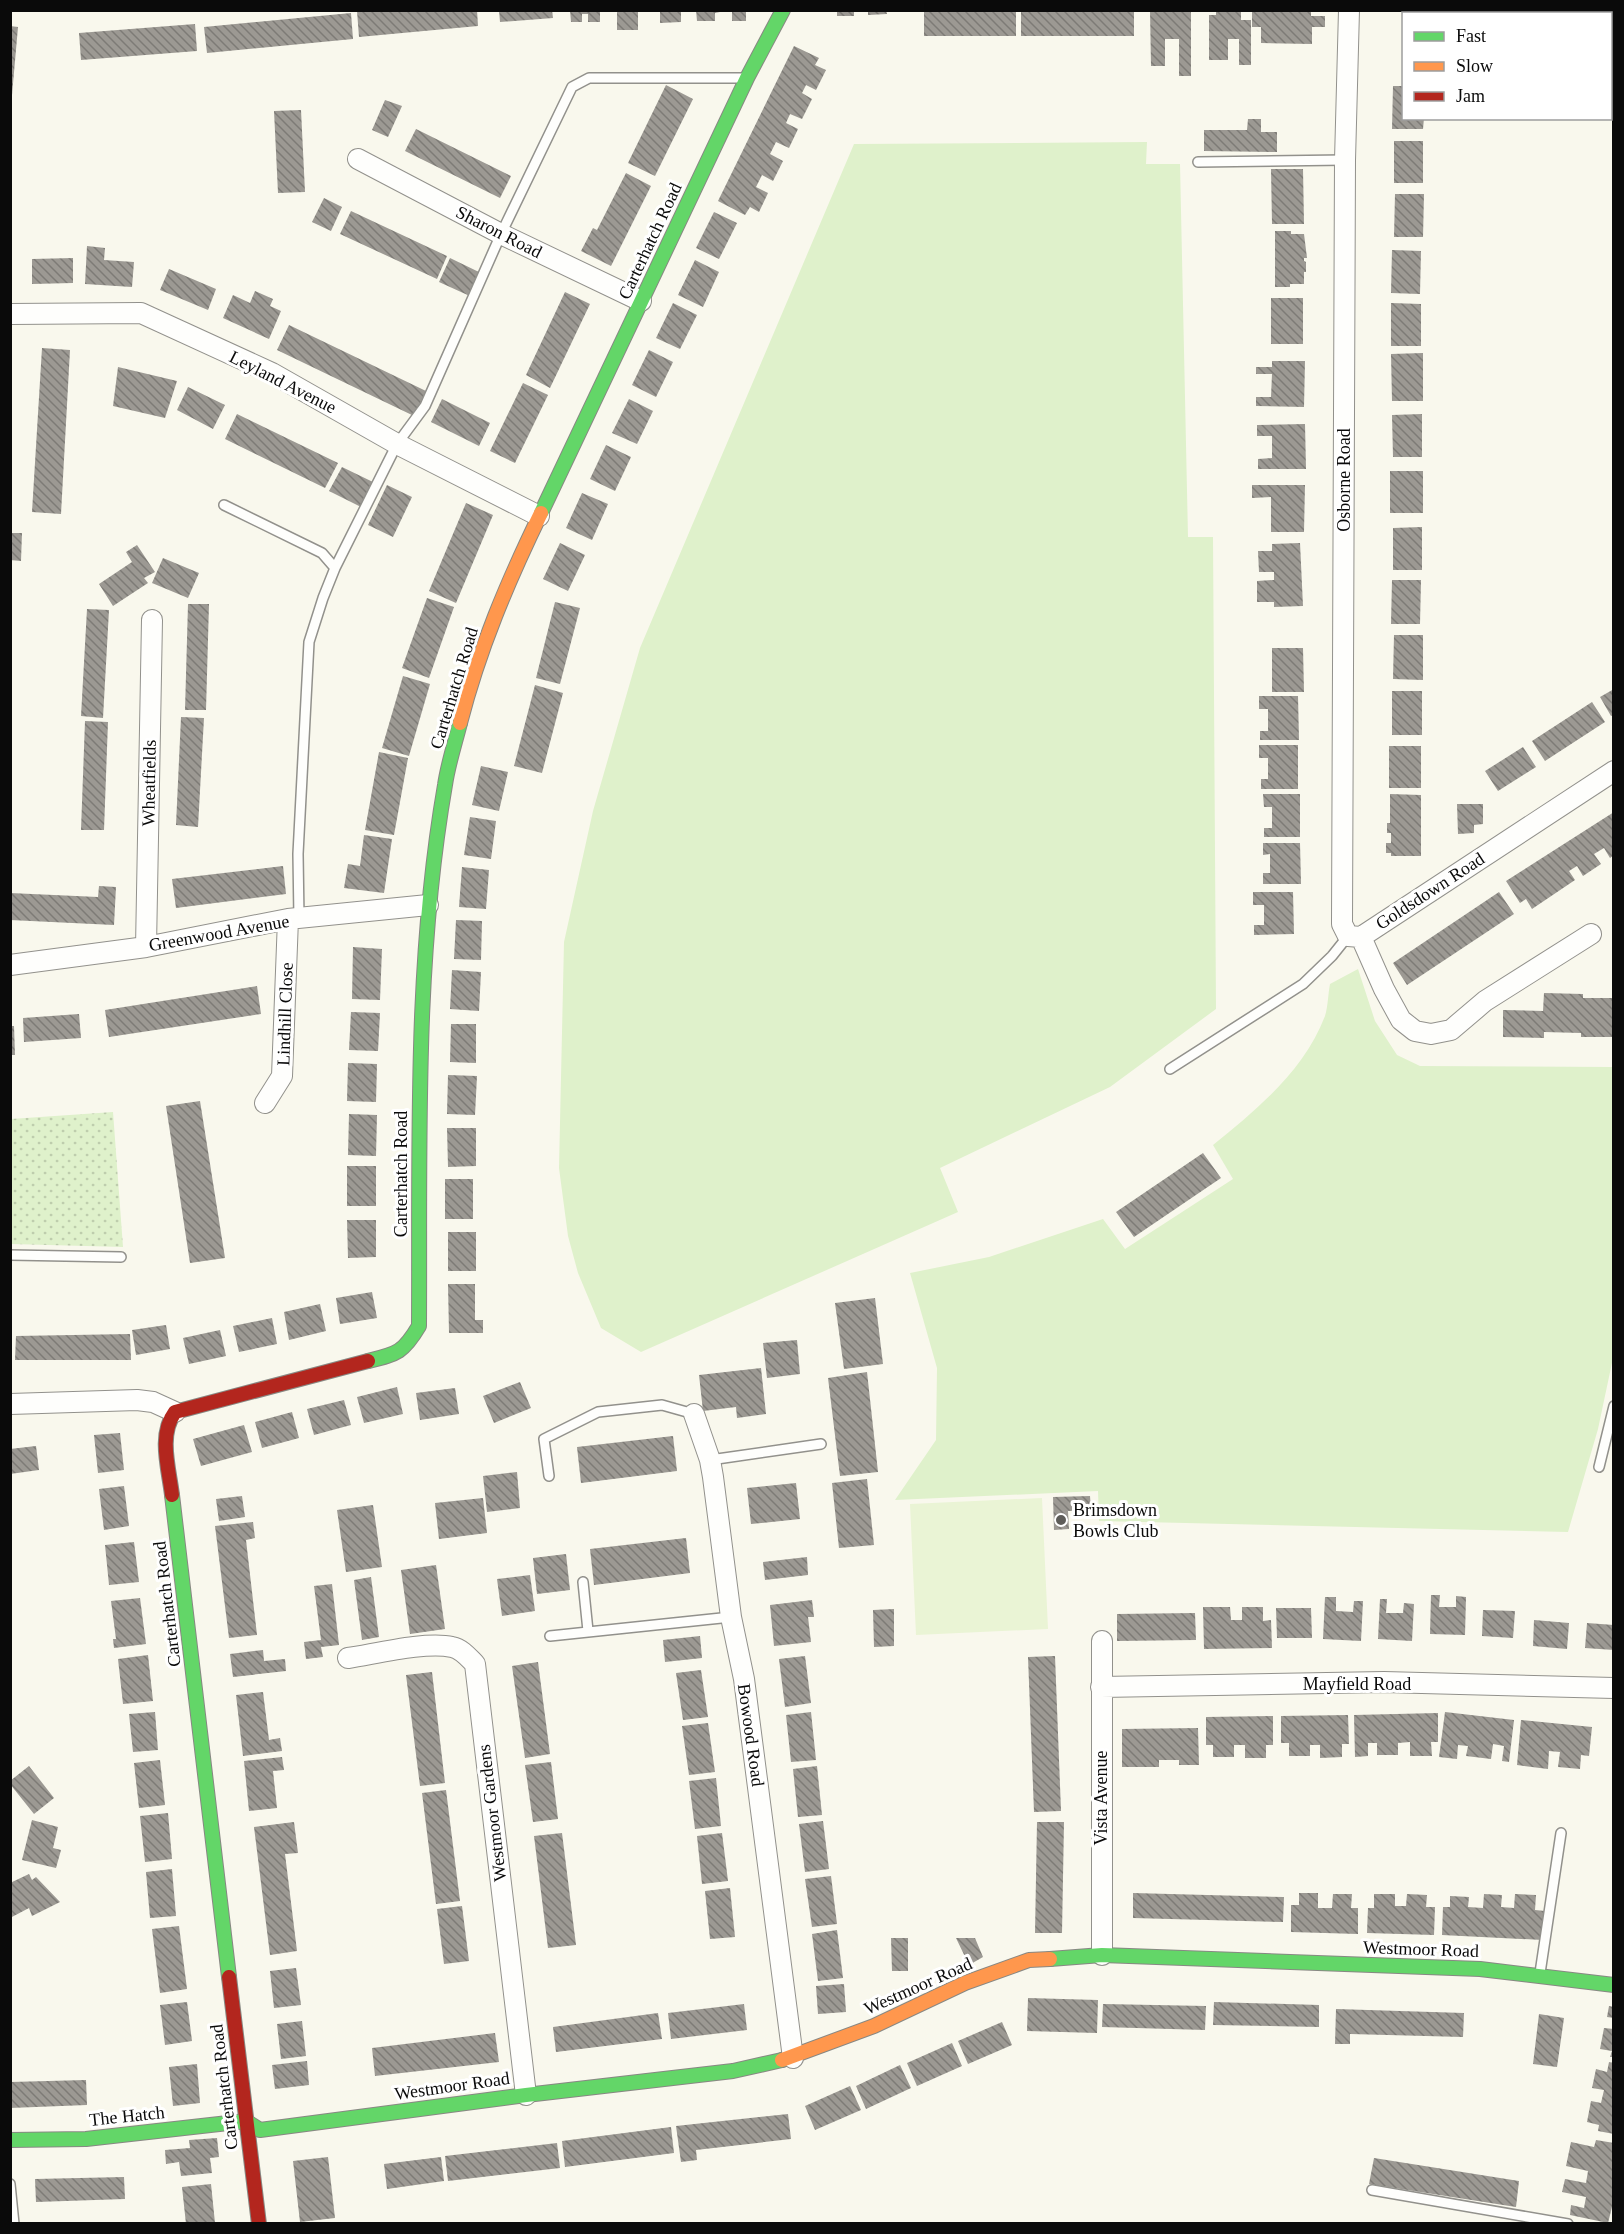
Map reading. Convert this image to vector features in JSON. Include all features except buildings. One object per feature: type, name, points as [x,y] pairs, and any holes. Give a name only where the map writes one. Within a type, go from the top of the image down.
[{"type":"street","name":"Carterhatch Road","points":[[259,2223],[165,1433],[167,1422],[175,1412],[394,1354],[415,1336],[419,1326],[420,1311],[418,1164],[420,1041],[428,905],[445,783],[472,677],[508,582],[747,78],[783,10]]},
{"type":"street","name":"Osborne Road","points":[[1349,10],[1345,160],[1342,924],[1355,936]]},
{"type":"street","name":"Sharon Road","points":[[358,159],[501,234],[641,302]]},
{"type":"street","name":"Leyland Avenue","points":[[10,314],[141,313],[272,373],[397,444],[539,516]]},
{"type":"street","name":"Wheatfields","points":[[146,947],[152,620]]},
{"type":"street","name":"Goldsdown Road","points":[[1591,934],[1485,1001],[1451,1030],[1431,1034],[1415,1031],[1401,1020],[1355,936],[1614,771]]},
{"type":"street","name":"Greenwood Avenue","points":[[10,965],[146,947],[293,919],[428,905]]},
{"type":"street","name":"Lindhill Close","points":[[265,1103],[282,1076],[293,919]]},
{"type":"street","points":[[10,1404],[137,1400],[153,1402],[175,1412]]},
{"type":"street","name":"Bowood Road","points":[[694,1414],[710,1460],[731,1617],[744,1679],[793,2058]]},
{"type":"street","name":"Vista Avenue","points":[[1102,1641],[1102,1955]]},
{"type":"street","name":"Westmoor Gardens","points":[[348,1658],[434,1645],[454,1647],[475,1664],[526,2095]]},
{"type":"street","name":"Mayfield Road","points":[[1101,1687],[1384,1682],[1614,1688]]},
{"type":"street","name":"Westmoor Road","points":[[246,2121],[260,2130],[526,2095],[733,2071],[793,2058],[874,2026],[965,1983],[1029,1960],[1102,1955],[1480,1969],[1614,1985]]},
{"type":"street","name":"The Hatch","points":[[10,2140],[86,2139],[246,2121]]},
{"type":"lane","points":[[293,919],[309,642],[335,568],[397,444],[425,406],[501,234],[572,87],[589,78],[747,78]]},
{"type":"lane","points":[[1198,162],[1345,160]]},
{"type":"lane","points":[[224,505],[322,553],[335,568]]},
{"type":"lane","points":[[1170,1069],[1303,984],[1355,936]]},
{"type":"lane","points":[[10,1254],[121,1257]]},
{"type":"lane","points":[[549,1476],[544,1439],[598,1412],[662,1405],[694,1414]]},
{"type":"lane","points":[[1599,1467],[1613,1408]]},
{"type":"lane","points":[[710,1460],[821,1444]]},
{"type":"lane","points":[[583,1582],[588,1631]]},
{"type":"lane","points":[[550,1636],[731,1617]]},
{"type":"lane","points":[[1540,1975],[1561,1833]]},
{"type":"lane","points":[[10,2184],[14,2223]]},
{"type":"lane","points":[[1372,2190],[1568,2223]]},
{"type":"green space","points":[[1147,142],[1146,164],[1180,164],[1188,537],[1213,537],[1216,1009],[1110,1087],[940,1168],[958,1212],[641,1352],[601,1328],[578,1273],[568,1236],[559,1168],[564,942],[593,811],[640,648],[854,144]]},
{"type":"green space","points":[[1358,969],[1375,1021],[1397,1055],[1420,1066],[1613,1067],[1613,1358],[1598,1429],[1568,1532],[1099,1521],[1098,1491],[895,1500],[936,1440],[937,1368],[910,1273],[989,1257],[1103,1219],[1125,1249],[1233,1179],[1213,1145],[1278,1088],[1316,1036],[1327,1009],[1330,984]]},
{"type":"green space","points":[[113,1112],[123,1247],[11,1244],[11,1119]]},
{"type":"green space","points":[[1042,1498],[1048,1629],[916,1635],[910,1504]]},
{"type":"traffic: fast","points":[[541,513],[747,78],[783,10]]},
{"type":"traffic: fast","points":[[368,1361],[398,1351],[408,1342],[419,1326],[419,1122],[423,987],[435,852],[445,785],[460,723]]},
{"type":"traffic: fast","points":[[172,1495],[229,1977]]},
{"type":"traffic: fast","points":[[1050,1959],[1102,1955],[1480,1969],[1614,1985]]},
{"type":"traffic: fast","points":[[10,2140],[86,2139],[246,2121],[260,2130],[526,2095],[733,2071],[782,2060]]},
{"type":"traffic: slow","points":[[460,723],[495,616],[541,513]]},
{"type":"traffic: slow","points":[[782,2060],[874,2026],[965,1983],[1029,1960],[1050,1959]]},
{"type":"traffic: jam","points":[[172,1495],[166,1442],[167,1431],[175,1412],[368,1361]]},
{"type":"traffic: jam","points":[[229,1977],[259,2224]]},
{"type":"place","name":"Brimsdown Bowls Club","points":[[1061,1520]]}]
